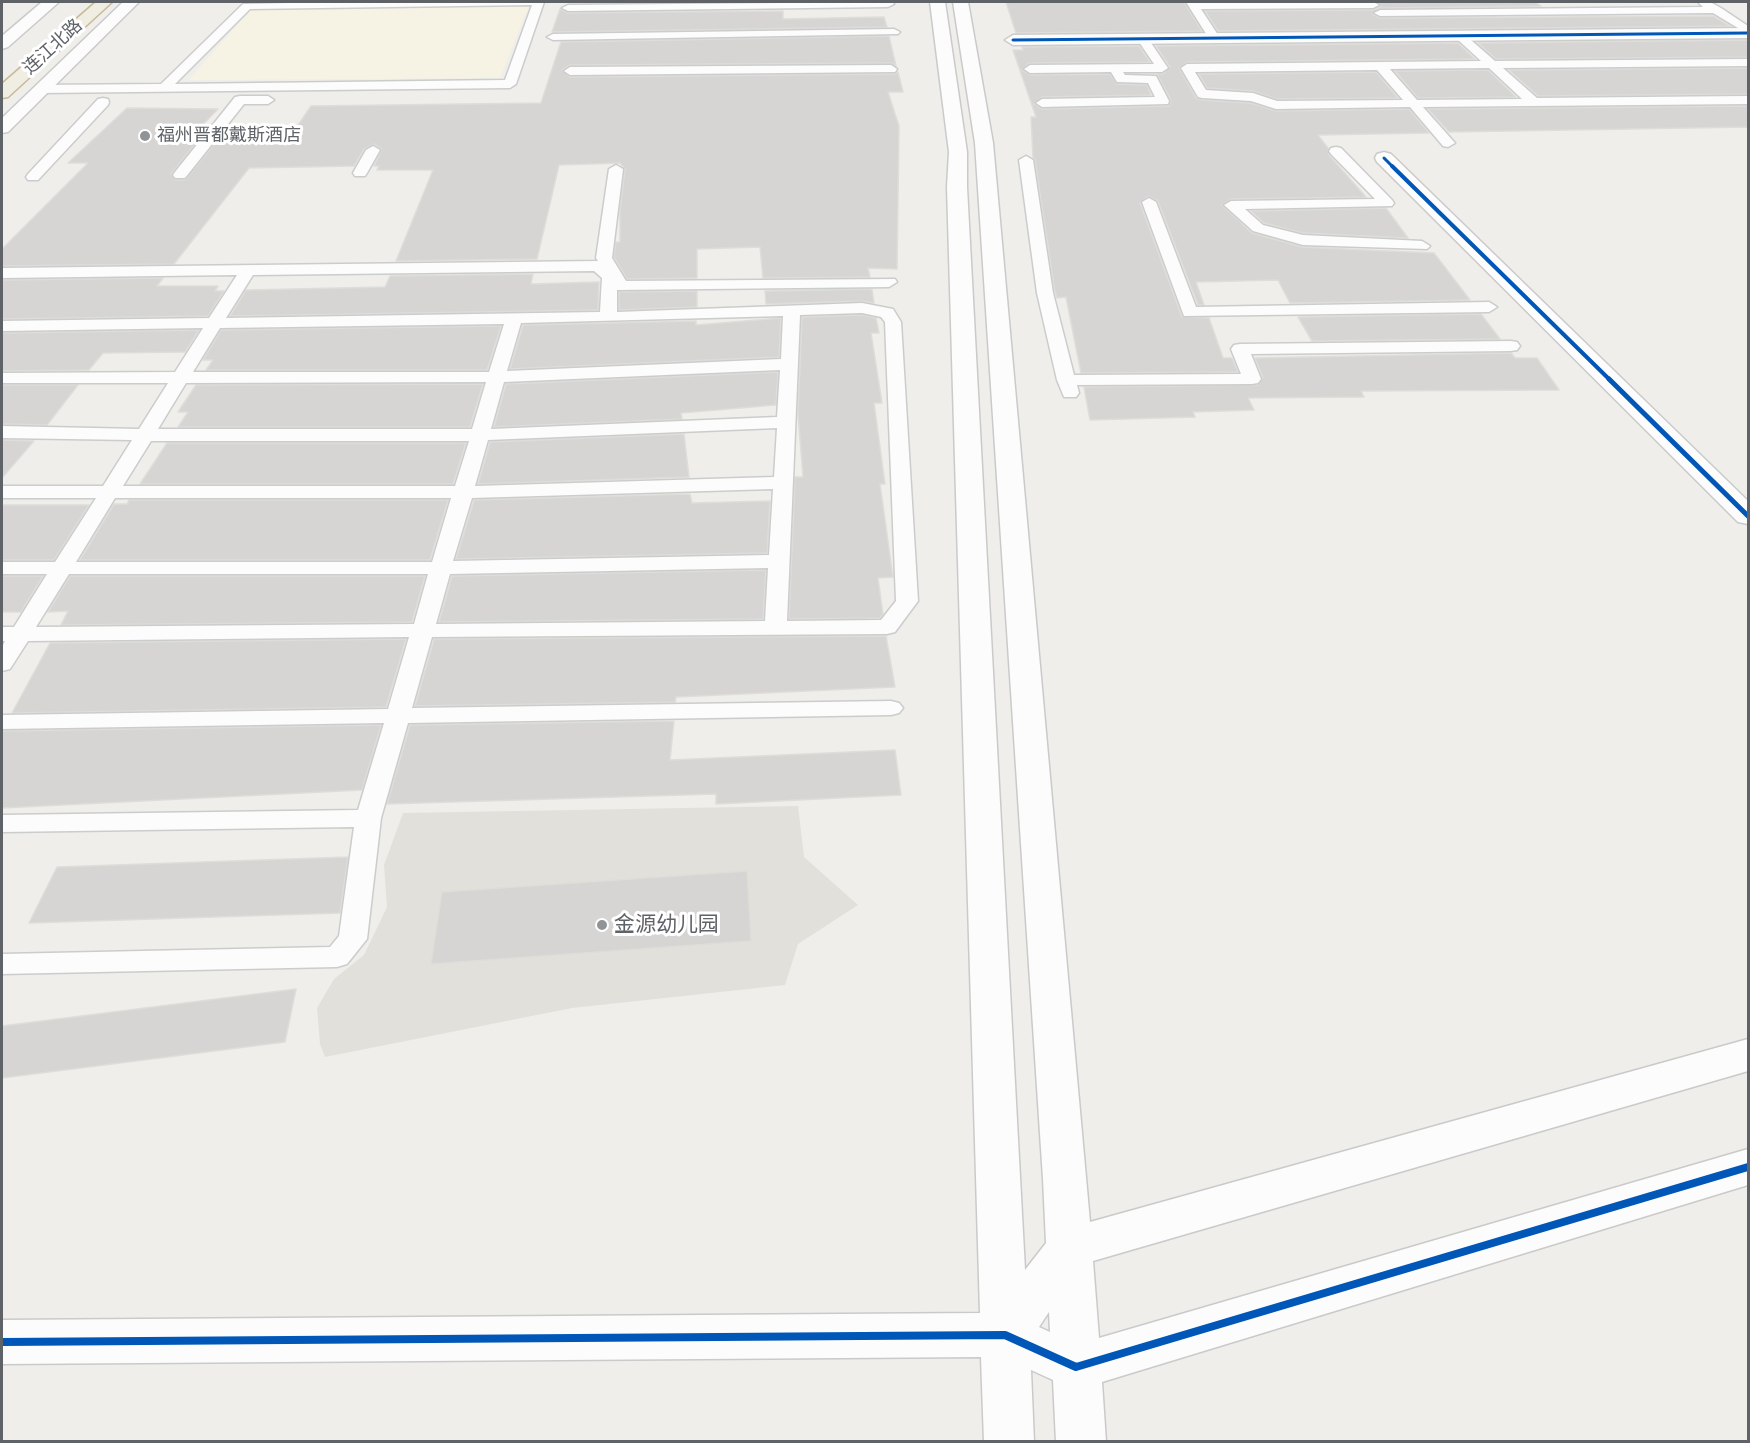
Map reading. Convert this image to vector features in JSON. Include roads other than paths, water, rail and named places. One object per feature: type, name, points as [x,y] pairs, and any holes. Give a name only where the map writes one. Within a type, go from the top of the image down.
[{"type":"highway","name":"连江北路","points":[[2,93],[104,2]]},
{"type":"main road","points":[[937,2],[958,152],[958,200],[1009,1442]]},
{"type":"main road","points":[[960,2],[984,143],[1069,1248],[1081,1442]]},
{"type":"main road","points":[[2,44],[47,3]]},
{"type":"main road","points":[[2,128],[27,103],[45,96],[117,14],[137,3]]},
{"type":"main road","points":[[1013,40],[1749,32]]},
{"type":"main road","points":[[1384,158],[1749,516]]},
{"type":"main road","points":[[1005,1335],[1069,1248],[1749,1055]]},
{"type":"main road","points":[[2,1342],[1005,1335],[1076,1367],[1749,1167]]},
{"type":"lane","points":[[45,96],[164,88],[510,84],[539,2],[247,6],[164,88]]},
{"type":"lane","points":[[1561,2],[1607,34]]},
{"type":"lane","points":[[1703,2],[1749,32]]},
{"type":"lane","points":[[570,71],[743,32],[888,4]]},
{"type":"lane","points":[[1193,4],[1575,11],[1717,10]]},
{"type":"lane","points":[[1193,4],[1214,38]]},
{"type":"lane","points":[[1374,6],[1404,36]]},
{"type":"lane","points":[[568,8],[743,32],[891,69]]},
{"type":"lane","points":[[553,36],[894,32]]},
{"type":"lane","points":[[1460,36],[1533,102]]},
{"type":"lane","points":[[1030,69],[1162,68],[1143,39]]},
{"type":"lane","points":[[1729,62],[1749,76]]},
{"type":"lane","points":[[1749,62],[1187,68],[1202,94],[1253,97],[1276,105],[1749,100]]},
{"type":"lane","points":[[1380,66],[1448,142]]},
{"type":"lane","points":[[1042,103],[1163,101],[1152,79],[1121,79],[1115,68]]},
{"type":"lane","points":[[217,101],[515,96]]},
{"type":"lane","points":[[180,175],[240,100]]},
{"type":"lane","points":[[33,177],[109,102],[81,102]]},
{"type":"lane","points":[[360,173],[373,150]]},
{"type":"lane","points":[[1336,151],[1387,203],[1231,205],[1258,228],[1303,240],[1422,246]]},
{"type":"lane","points":[[1026,160],[1045,292],[1068,387],[1252,379],[1224,311]]},
{"type":"lane","points":[[616,169],[604,258],[621,286],[889,282]]},
{"type":"lane","points":[[1149,201],[1190,312],[1489,307]]},
{"type":"lane","points":[[2,273],[598,266],[610,277],[608,317]]},
{"type":"lane","points":[[2,664],[11,634],[62,567],[247,271]]},
{"type":"lane","points":[[2,326],[608,317],[862,308],[887,313],[893,322],[907,601],[887,627],[11,634]]},
{"type":"lane","points":[[776,628],[792,310]]},
{"type":"lane","points":[[2,964],[337,957],[353,939],[368,818],[439,568],[514,318]]},
{"type":"lane","points":[[1240,349],[1511,346]]},
{"type":"lane","points":[[2,378],[496,376],[789,364]]},
{"type":"lane","points":[[2,432],[144,435],[479,435],[786,422]]},
{"type":"lane","points":[[2,492],[462,492],[783,483]]},
{"type":"lane","points":[[2,568],[439,568],[779,561]]},
{"type":"lane","points":[[2,722],[891,708]]},
{"type":"lane","points":[[2,823],[368,818]]},
{"type":"place","name":"福州晋都戴斯酒店","points":[[145,136]]},
{"type":"place","name":"金源幼儿园","points":[[602,925]]}]
